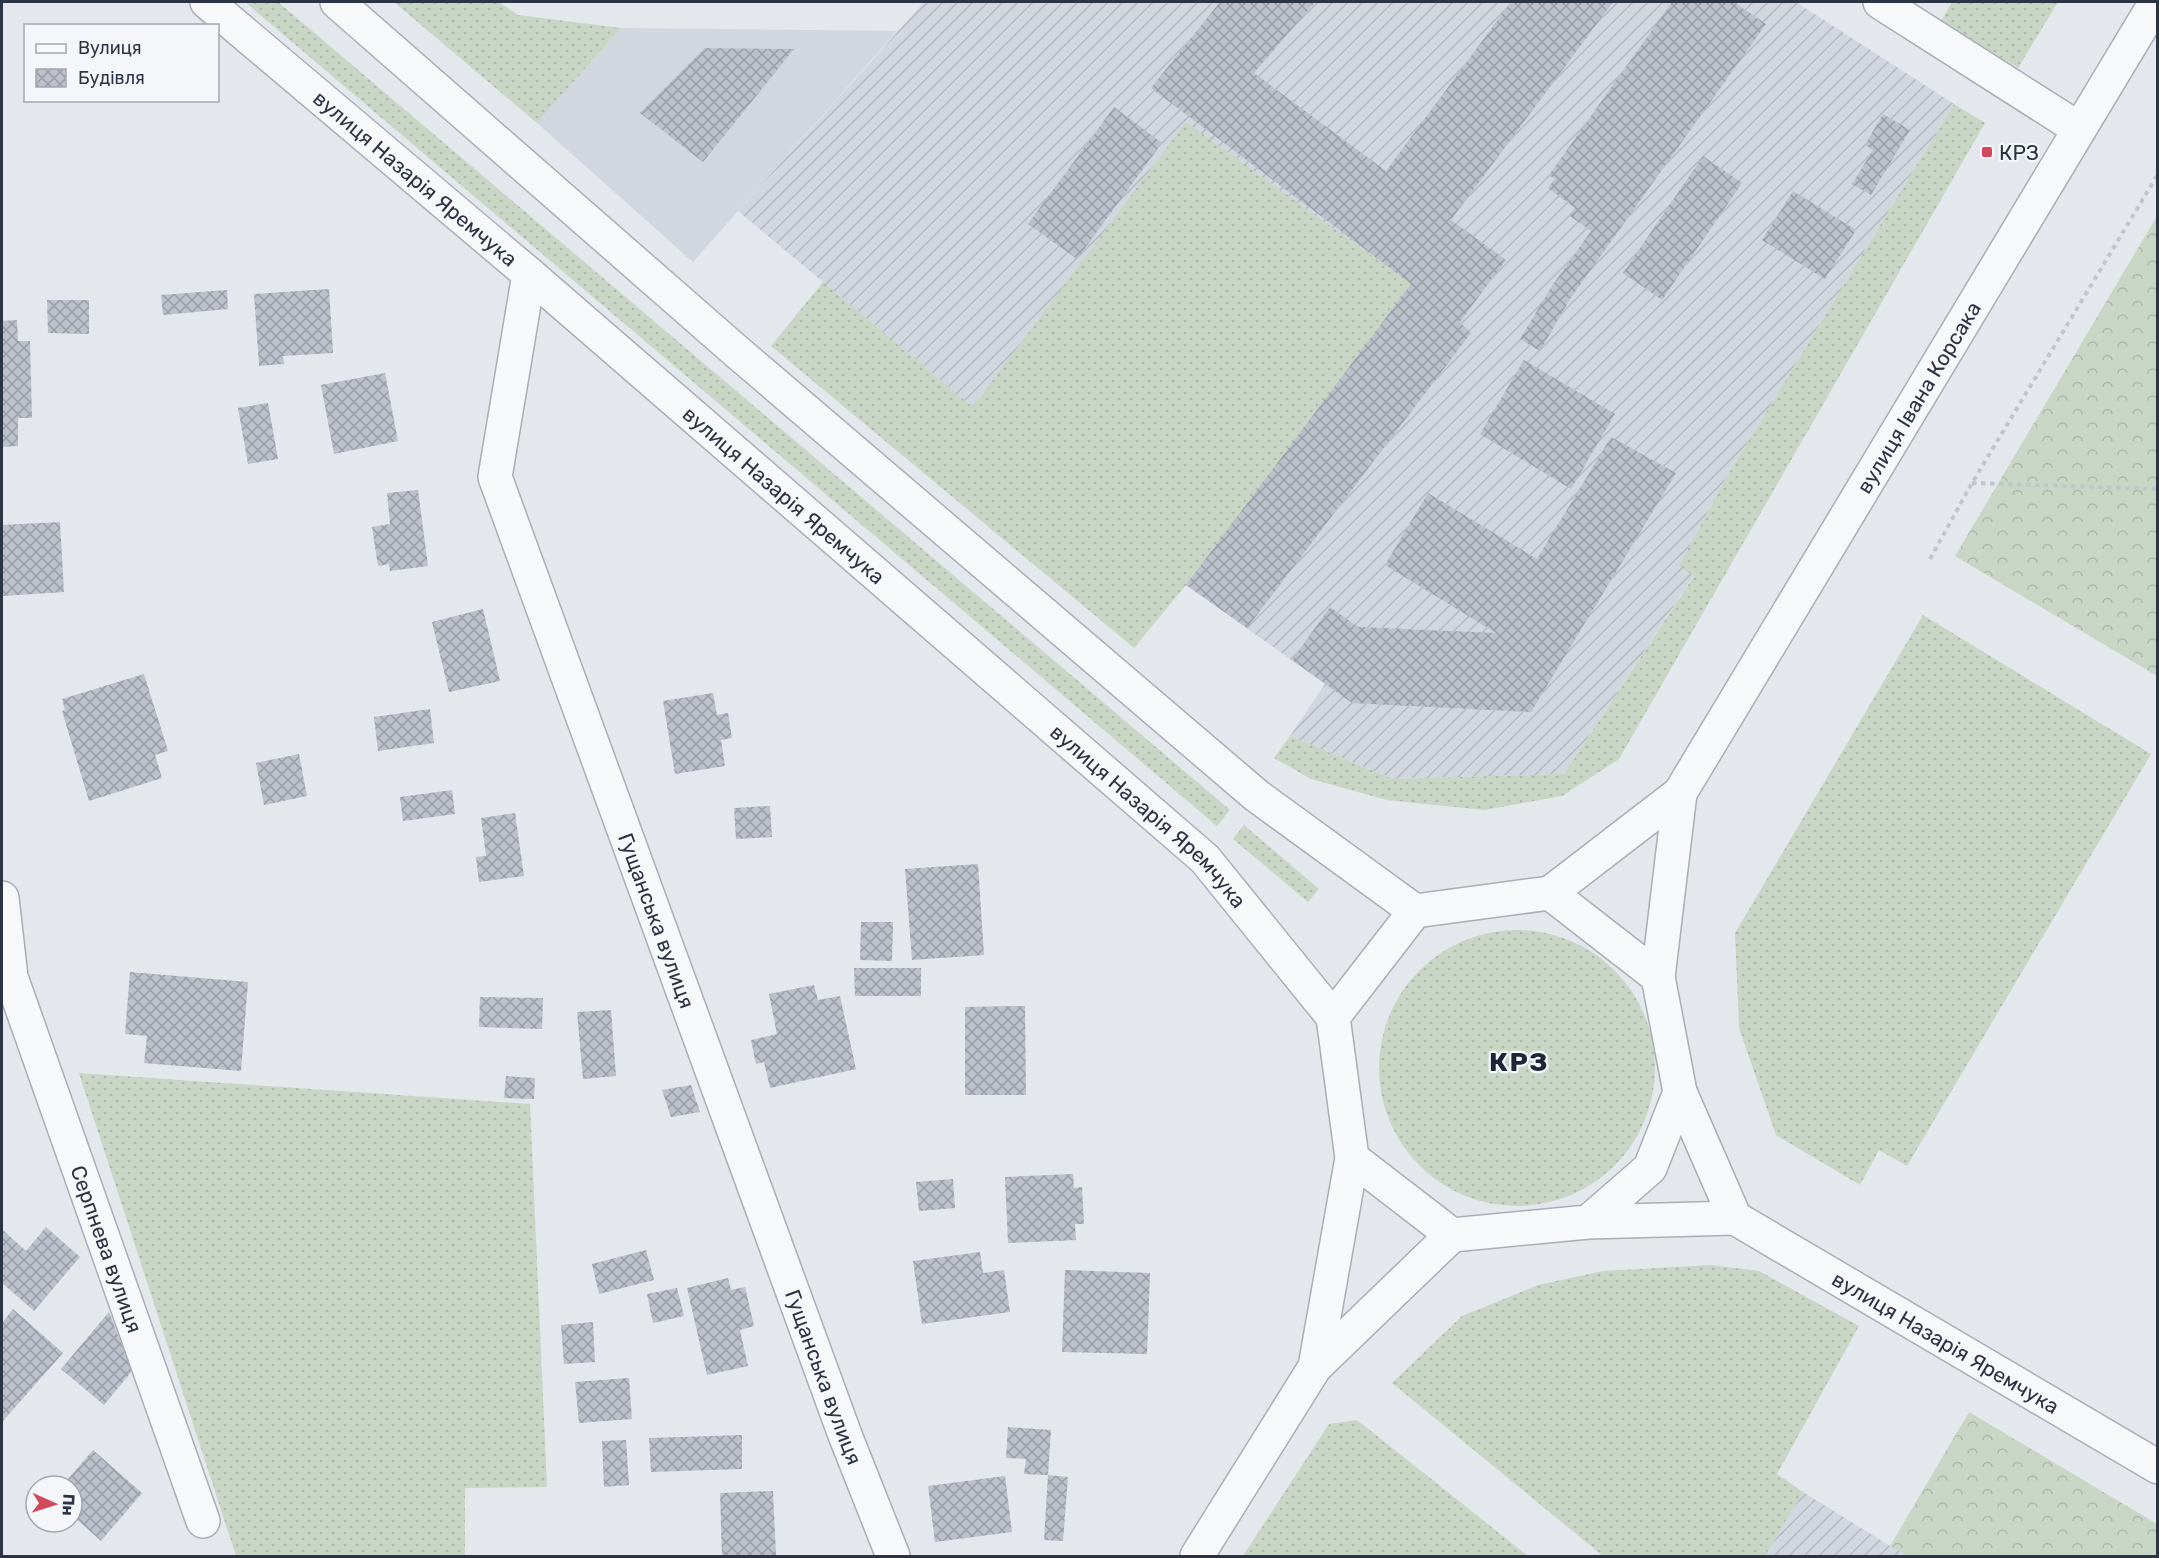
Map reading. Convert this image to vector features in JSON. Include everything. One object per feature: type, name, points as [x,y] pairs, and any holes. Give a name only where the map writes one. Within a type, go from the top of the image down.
[{"type":"street","name":"вулиця Назарія Яремчука","points":[[207,2],[529,274],[1205,859],[1333,1017]]},
{"type":"street","points":[[336,2],[736,351],[1257,796],[1415,911],[1550,893],[1680,794]]},
{"type":"street","points":[[1880,2],[2079,129]]},
{"type":"street","name":"вулиця Івана Корсака","points":[[1680,794],[2156,2]]},
{"type":"street","name":"Гущанська вулиця","points":[[529,274],[495,477],[845,1435],[893,1557]]},
{"type":"street","points":[[1197,1557],[1315,1367],[1452,1235],[1588,1222],[1735,1218],[1680,1092],[1658,976],[1680,794]]},
{"type":"street","points":[[1550,893],[1658,976]]},
{"type":"street","name":"Серпнева вулиця","points":[[2,898],[6,982],[203,1521]]},
{"type":"street","points":[[1315,1367],[1352,1158],[1333,1017],[1415,911]]},
{"type":"street","points":[[1588,1222],[1650,1168],[1680,1092]]},
{"type":"street","points":[[1352,1158],[1452,1235]]},
{"type":"street","name":"вулиця Назарія Яремчука","points":[[1735,1218],[2157,1467]]},
{"type":"path","points":[[1930,559],[1972,483],[2157,174]]},
{"type":"path","points":[[1972,483],[2157,489]]},
{"type":"shaded area","points":[[924,2],[1796,2],[1954,104],[1726,478],[1679,566],[1694,575],[1564,774],[1393,779],[1290,736],[1325,684],[1186,585],[738,211]]},
{"type":"shaded area","points":[[621,28],[897,31],[693,262],[537,123]]},
{"type":"shaded area","points":[[1803,1492],[1890,1546],[1908,1556],[1765,1556]]},
{"type":"green space","points":[[245,2],[278,2],[1230,810],[1217,826]]},
{"type":"green space","points":[[394,2],[499,2],[518,15],[621,28],[537,123]]},
{"type":"green space","points":[[1952,2],[2058,2],[2018,68],[1941,21]]},
{"type":"green space","points":[[1954,104],[1985,123],[1619,759],[1562,796],[1484,810],[1387,800],[1311,779],[1274,758],[1290,736],[1393,779],[1564,774],[1694,576],[1679,566],[1726,478]]},
{"type":"green space","points":[[1186,122],[1411,284],[1186,585],[1134,648],[771,346],[823,282],[973,407]]},
{"type":"green space","points":[[2157,216],[2157,676],[1955,556]]},
{"type":"green space","points":[[1923,615],[2151,754],[1907,1166],[1879,1150],[1860,1185],[1776,1135],[1739,1028],[1735,933]]},
{"type":"green space","points":[[1244,825],[1319,889],[1308,902],[1233,839]]},
{"type":"green space","points":[[1517,930],[1544,933],[1570,941],[1594,953],[1614,971],[1632,991],[1644,1015],[1652,1041],[1655,1068],[1652,1095],[1644,1121],[1632,1145],[1614,1165],[1594,1183],[1570,1195],[1544,1203],[1517,1206],[1490,1203],[1464,1195],[1440,1183],[1420,1165],[1402,1145],[1390,1121],[1382,1095],[1379,1068],[1382,1041],[1390,1015],[1402,991],[1420,971],[1440,953],[1464,941],[1490,933]]},
{"type":"green space","points":[[79,1073],[530,1104],[547,1487],[465,1488],[465,1556],[236,1556]]},
{"type":"green space","points":[[1711,1265],[1759,1271],[1859,1326],[1777,1474],[1803,1492],[1765,1556],[1603,1556],[1392,1383],[1462,1316],[1538,1285],[1603,1271]]},
{"type":"green space","points":[[1969,1412],[2157,1524],[2157,1556],[1908,1556],[1890,1546]]},
{"type":"green space","points":[[1357,1420],[1528,1556],[1243,1556],[1329,1424]]},
{"type":"building","points":[[1220,2],[1315,2],[1254,73],[1386,171],[1511,2],[1613,2],[1451,220],[1506,260],[1460,322],[1471,333],[1247,628],[1186,585],[1411,284],[1151,88]]},
{"type":"building","points":[[1672,2],[1734,2],[1766,24],[1570,299],[1540,351],[1520,339],[1552,286],[1591,231],[1570,216],[1575,208],[1548,188],[1555,179],[1549,175]]},
{"type":"building","points":[[705,48],[794,49],[703,162],[640,113]]},
{"type":"building","points":[[1114,107],[1162,143],[1077,259],[1028,224]]},
{"type":"building","points":[[1883,114],[1910,130],[1871,195],[1852,184],[1873,150],[1865,145]]},
{"type":"building","points":[[1703,156],[1742,183],[1662,300],[1623,273]]},
{"type":"building","points":[[1793,191],[1856,230],[1825,279],[1762,240]]},
{"type":"building","points":[[329,289],[333,353],[283,356],[284,364],[259,366],[254,294]]},
{"type":"building","points":[[227,290],[228,309],[163,315],[161,295]]},
{"type":"building","points":[[47,300],[89,300],[89,334],[48,333]]},
{"type":"building","points":[[17,320],[18,341],[30,341],[32,418],[18,418],[18,446],[2,447],[2,321]]},
{"type":"building","points":[[1524,360],[1615,414],[1571,489],[1480,434]]},
{"type":"building","points":[[385,373],[398,441],[334,454],[321,385]]},
{"type":"building","points":[[268,403],[278,459],[248,464],[238,408]]},
{"type":"building","points":[[1611,437],[1676,473],[1531,712],[1352,703],[1292,660],[1330,607],[1358,627],[1496,633],[1385,565],[1428,493],[1537,559]]},
{"type":"building","points":[[418,490],[428,566],[390,571],[389,564],[378,566],[372,527],[390,524],[387,493]]},
{"type":"building","points":[[60,522],[64,592],[2,596],[2,525]]},
{"type":"building","points":[[483,609],[500,681],[449,692],[432,622]]},
{"type":"building","points":[[144,674],[168,751],[155,755],[162,778],[89,801],[62,711],[65,710],[62,699]]},
{"type":"building","points":[[713,693],[717,715],[728,713],[732,738],[721,740],[725,766],[675,774],[663,701]]},
{"type":"building","points":[[430,709],[434,743],[378,751],[374,717]]},
{"type":"building","points":[[299,754],[307,796],[264,805],[256,763]]},
{"type":"building","points":[[452,790],[455,814],[403,821],[400,797]]},
{"type":"building","points":[[770,806],[772,837],[736,839],[734,808]]},
{"type":"building","points":[[515,813],[524,876],[479,882],[476,857],[486,856],[481,818]]},
{"type":"building","points":[[978,864],[984,955],[912,960],[905,869]]},
{"type":"building","points":[[861,922],[893,922],[892,961],[860,960]]},
{"type":"building","points":[[854,968],[921,968],[921,996],[855,996]]},
{"type":"building","points":[[130,972],[248,982],[241,1071],[144,1063],[147,1036],[125,1034]]},
{"type":"building","points":[[814,985],[818,1000],[840,996],[856,1069],[770,1088],[764,1062],[756,1064],[751,1040],[777,1034],[769,994]]},
{"type":"building","points":[[480,997],[543,998],[542,1029],[479,1027]]},
{"type":"building","points":[[1025,1006],[1026,1095],[965,1095],[965,1007]]},
{"type":"building","points":[[611,1010],[616,1076],[583,1079],[577,1012]]},
{"type":"building","points":[[506,1076],[535,1078],[534,1099],[504,1098]]},
{"type":"building","points":[[691,1085],[700,1112],[671,1117],[662,1090]]},
{"type":"building","points":[[1073,1174],[1074,1188],[1082,1187],[1084,1224],[1075,1224],[1076,1240],[1008,1243],[1005,1177]]},
{"type":"building","points":[[953,1179],[955,1208],[919,1211],[916,1182]]},
{"type":"building","points":[[46,1227],[80,1257],[34,1311],[2,1283],[2,1229],[26,1251]]},
{"type":"building","points":[[646,1250],[654,1280],[599,1294],[592,1264]]},
{"type":"building","points":[[980,1252],[983,1273],[1004,1270],[1010,1312],[922,1324],[913,1261]]},
{"type":"building","points":[[1065,1270],[1150,1273],[1147,1354],[1062,1352]]},
{"type":"building","points":[[728,1278],[731,1290],[745,1287],[754,1326],[740,1330],[748,1366],[707,1375],[687,1288]]},
{"type":"building","points":[[677,1288],[684,1316],[653,1323],[647,1294]]},
{"type":"building","points":[[13,1309],[63,1353],[2,1422],[2,1323]]},
{"type":"building","points":[[109,1312],[132,1371],[104,1405],[61,1369]]},
{"type":"building","points":[[593,1322],[595,1362],[564,1364],[561,1325]]},
{"type":"building","points":[[629,1378],[632,1419],[579,1423],[575,1382]]},
{"type":"building","points":[[1008,1427],[1051,1430],[1048,1475],[1024,1474],[1026,1459],[1006,1458]]},
{"type":"building","points":[[742,1435],[742,1469],[651,1472],[649,1438]]},
{"type":"building","points":[[626,1440],[629,1485],[604,1487],[602,1441]]},
{"type":"building","points":[[93,1450],[142,1493],[101,1541],[84,1526],[84,1474],[72,1474]]},
{"type":"building","points":[[1048,1475],[1068,1477],[1063,1541],[1044,1540]]},
{"type":"building","points":[[1005,1476],[1012,1532],[935,1542],[928,1486]]},
{"type":"building","points":[[773,1491],[776,1555],[722,1556],[720,1493]]},
{"type":"place","name":"КРЗ","points":[[1987,152]]},
{"type":"district","name":"КРЗ","points":[[1519,1062]]}]
